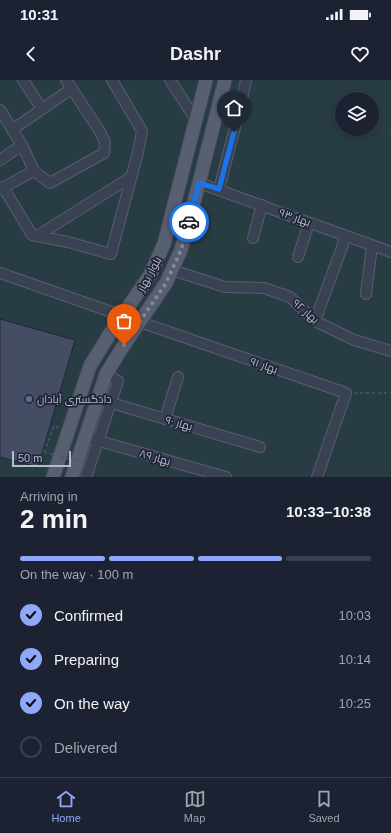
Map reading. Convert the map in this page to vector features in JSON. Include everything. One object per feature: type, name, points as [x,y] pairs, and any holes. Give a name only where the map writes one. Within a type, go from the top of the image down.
[{"type":"main road","name":"بلوار بهار","points":[[53,477],[90,366],[109,335],[150,275],[164,244],[206,80]]},
{"type":"main road","name":"بلوار بهار","points":[[72,477],[106,374],[166,283],[181,250],[225,80]]},
{"type":"street","points":[[23,80],[42,109]]},
{"type":"street","points":[[34,171],[2,188],[32,235],[68,242],[111,254],[138,152],[142,131],[112,80]]},
{"type":"street","points":[[170,80],[196,120]]},
{"type":"street","points":[[219,189],[246,80]]},
{"type":"street","points":[[0,110],[12,130],[22,145],[34,171],[50,183],[104,153],[105,142],[102,136],[68,84],[42,109],[12,130]]},
{"type":"street","points":[[219,102],[241,104]]},
{"type":"street","points":[[0,160],[22,145]]},
{"type":"street","points":[[37,236],[131,177]]},
{"type":"street","name":"بهار ۹۳","points":[[199,183],[391,252]]},
{"type":"street","points":[[253,238],[262,205]]},
{"type":"street","points":[[298,257],[309,223]]},
{"type":"street","points":[[315,321],[346,236]]},
{"type":"street","points":[[366,294],[372,246]]},
{"type":"street","name":"بهار ۹۲","points":[[172,270],[226,287],[264,288],[290,297],[315,321],[354,340],[391,351]]},
{"type":"street","points":[[0,273],[123,316]]},
{"type":"street","name":"بهار ۹۱","points":[[140,322],[346,393]]},
{"type":"street","points":[[86,477],[118,381],[106,374]]},
{"type":"street","points":[[164,419],[178,377]]},
{"type":"street","points":[[317,477],[346,393]]},
{"type":"street","name":"بهار ۹۰","points":[[98,399],[260,447]]},
{"type":"street","name":"بهار ۸۹","points":[[85,437],[226,477]]},
{"type":"path","points":[[346,393],[391,393]]},
{"type":"path","points":[[54,426],[44,452],[84,464]]},
{"type":"shaded area","points":[[0,80],[391,80],[391,477],[0,477]]},
{"type":"building","name":"دادگستری آبادان","points":[[0,319],[75,340],[38,467],[0,457]]},
{"type":"way so far","points":[[124,345],[166,283],[181,250],[189,222]]},
{"type":"place","name":"دادگستری آبادان","points":[[29,399]]},
{"type":"route","points":[[189,222],[199,183],[219,189],[234,132]]}]
